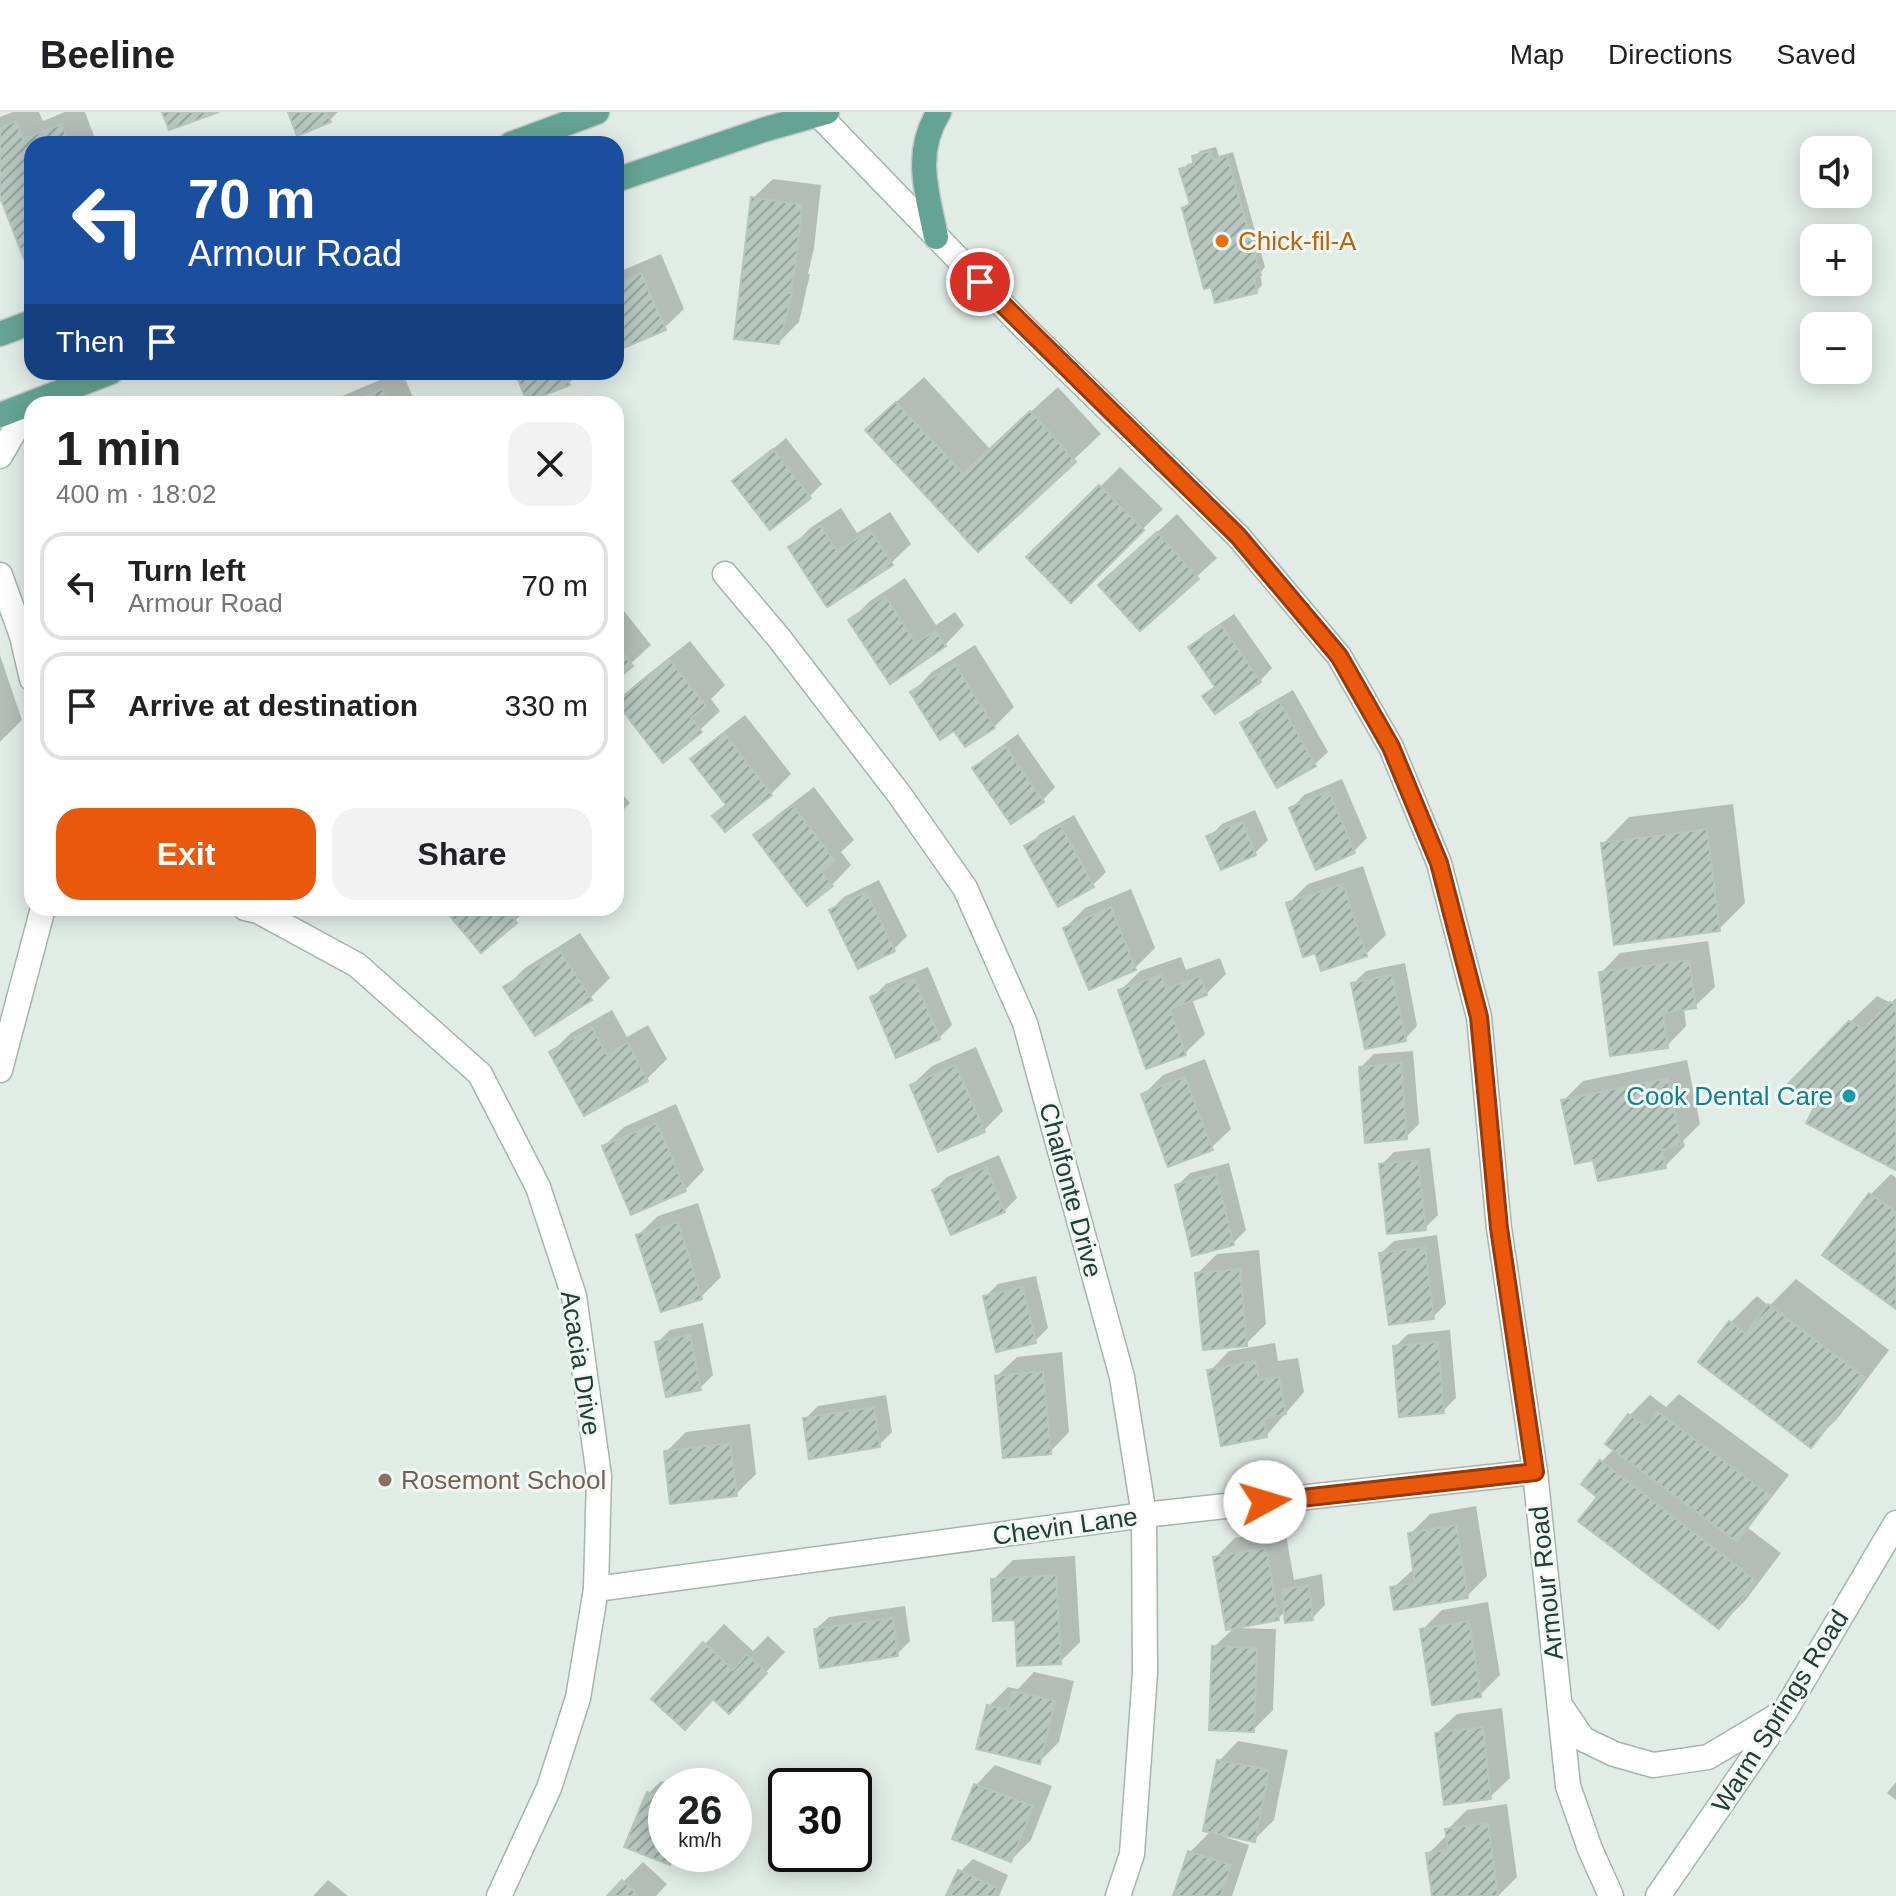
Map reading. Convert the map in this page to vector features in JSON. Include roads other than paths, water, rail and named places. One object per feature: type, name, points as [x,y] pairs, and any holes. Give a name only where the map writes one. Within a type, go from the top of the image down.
[{"type":"main road","points":[[532,136],[597,112]]},
{"type":"main road","points":[[936,237],[923,171],[927,131],[939,112]]},
{"type":"main road","points":[[624,177],[820,113]]},
{"type":"main road","points":[[0,334],[24,325]]},
{"type":"main road","points":[[50,396],[91,380]]},
{"type":"main road","points":[[0,415],[24,406]]},
{"type":"street","name":"Armour Road","points":[[820,113],[1024,327],[1238,536],[1339,656],[1391,747],[1439,863],[1479,1017],[1499,1228],[1535,1472],[1568,1786],[1590,1849],[1611,1896]]},
{"type":"street","points":[[0,456],[24,414]]},
{"type":"street","name":"Chalfonte Drive","points":[[725,574],[779,638],[899,794],[965,888],[1025,1023],[1122,1377],[1144,1515],[1144,1688],[1132,1854],[1118,1896]]},
{"type":"street","points":[[0,575],[24,645]]},
{"type":"street","points":[[0,1070],[41,916]]},
{"type":"street","name":"Acacia Drive","points":[[267,916],[357,965],[480,1074],[538,1187],[574,1296],[599,1476],[596,1589],[573,1713],[549,1788],[507,1885],[499,1896]]},
{"type":"street","name":"Chevin Lane","points":[[596,1589],[1144,1515],[1535,1472]]},
{"type":"street","name":"Warm Springs Road","points":[[1658,1896],[1785,1711],[1896,1523]]},
{"type":"street","points":[[1559,1705],[1583,1739],[1614,1754],[1653,1765],[1708,1757],[1785,1711]]},
{"type":"place","name":"Chick-fil-A","points":[[1222,241]]},
{"type":"place","name":"Cook Dental Care","points":[[1849,1096]]},
{"type":"place","name":"Rosemont School","points":[[385,1480]]}]
